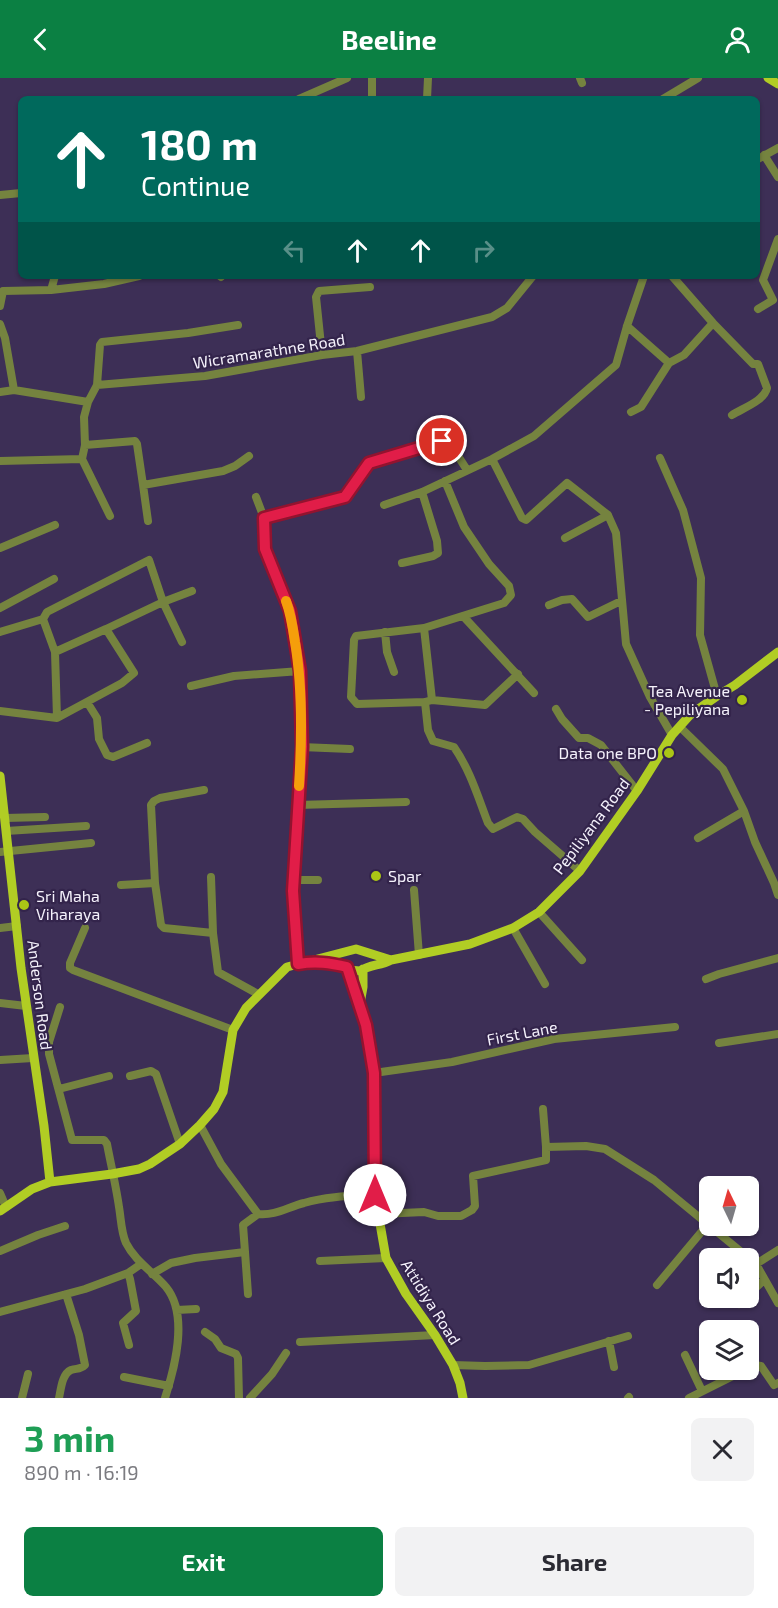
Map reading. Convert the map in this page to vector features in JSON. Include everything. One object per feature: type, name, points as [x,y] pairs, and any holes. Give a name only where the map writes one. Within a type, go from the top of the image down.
[{"type":"main road","points":[[768,78],[778,84]]},
{"type":"main road","name":"Pepiliyana Road","points":[[364,968],[391,960],[470,944],[513,928],[539,912],[580,871],[637,791],[672,735],[690,715],[735,685],[778,652]]},
{"type":"main road","name":"Anderson Road","points":[[0,776],[6,831],[4,851],[17,926],[50,1182]]},
{"type":"main road","points":[[312,962],[356,949],[391,960]]},
{"type":"main road","points":[[348,969],[345,963],[350,951]]},
{"type":"main road","points":[[360,1006],[364,968],[367,962],[365,954],[361,951]]},
{"type":"main road","points":[[3,1209],[32,1189],[50,1182],[139,1168],[150,1164],[180,1144],[214,1109],[223,1092],[233,1030],[246,1008],[258,994],[287,967],[298,964],[329,963],[354,972],[364,968]]},
{"type":"main road","name":"Attidiya Road","points":[[348,969],[366,1025],[374,1073],[375,1195],[386,1258],[406,1294],[453,1365],[463,1398]]},
{"type":"street","points":[[372,78],[372,96]]},
{"type":"street","points":[[427,96],[429,78]]},
{"type":"street","points":[[668,96],[698,78]]},
{"type":"street","points":[[305,96],[341,79]]},
{"type":"street","points":[[778,148],[761,157],[778,177]]},
{"type":"street","points":[[0,195],[18,193]]},
{"type":"street","points":[[758,309],[772,300],[763,280],[778,239]]},
{"type":"street","points":[[51,290],[54,279]]},
{"type":"street","points":[[0,306],[3,291],[51,290],[126,279]]},
{"type":"street","name":"Wicramarathne Road","points":[[98,385],[205,376],[357,351],[492,317],[507,308],[531,279]]},
{"type":"street","points":[[384,505],[422,492],[534,436],[616,365],[643,279]]},
{"type":"street","points":[[675,279],[712,323],[753,364],[758,364],[767,392],[732,415]]},
{"type":"street","points":[[322,356],[316,297],[319,291],[369,287]]},
{"type":"street","points":[[631,411],[641,407],[669,363],[684,355],[712,323]]},
{"type":"street","points":[[0,324],[14,390]]},
{"type":"street","points":[[110,516],[82,459],[86,445],[84,417],[88,402],[98,385],[102,342],[238,325]]},
{"type":"street","points":[[627,326],[669,363]]},
{"type":"street","points":[[357,351],[361,398]]},
{"type":"street","points":[[0,392],[14,390],[88,402]]},
{"type":"street","points":[[86,445],[135,441],[148,520]]},
{"type":"street","points":[[264,518],[345,497],[369,463],[442,441],[449,442],[467,470]]},
{"type":"street","points":[[143,485],[224,471],[249,456]]},
{"type":"street","points":[[660,458],[683,510],[700,578],[700,635],[717,696]]},
{"type":"street","points":[[0,461],[82,459]]},
{"type":"street","points":[[492,459],[522,518],[526,519],[567,483],[608,515],[616,533],[626,645],[672,735]]},
{"type":"street","points":[[445,481],[464,527],[489,564],[509,586],[511,594],[504,603],[424,628],[356,636],[351,697],[357,704],[429,701],[485,705],[518,674]]},
{"type":"street","points":[[402,563],[438,553],[437,541],[422,492]]},
{"type":"street","points":[[256,497],[264,518],[265,549],[290,611],[300,671],[302,747],[293,891],[298,964]]},
{"type":"street","points":[[565,538],[608,515]]},
{"type":"street","points":[[0,548],[55,525]]},
{"type":"street","points":[[0,632],[45,615],[149,560],[163,602],[182,642]]},
{"type":"street","points":[[0,608],[54,579]]},
{"type":"street","points":[[56,652],[163,602],[192,591]]},
{"type":"street","points":[[549,605],[572,599],[588,617],[621,601]]},
{"type":"street","points":[[45,615],[56,652],[57,718]]},
{"type":"street","points":[[463,616],[534,693]]},
{"type":"street","points":[[424,628],[429,701],[428,730],[433,741],[454,747],[460,755],[467,767],[488,823],[494,829],[517,817],[523,819],[534,832],[580,871]]},
{"type":"street","points":[[0,711],[57,718],[122,683],[134,673],[106,629]]},
{"type":"street","points":[[385,632],[387,652],[394,672]]},
{"type":"street","points":[[191,686],[234,676],[300,671]]},
{"type":"street","points":[[87,702],[97,718],[99,739],[107,755],[113,757],[147,743]]},
{"type":"street","points":[[556,709],[561,719],[579,738],[588,738],[601,746],[637,791]]},
{"type":"street","points":[[680,727],[723,769],[744,811],[778,895]]},
{"type":"street","points":[[302,747],[350,749]]},
{"type":"street","points":[[204,790],[160,798],[151,805],[155,883],[161,925],[164,928],[213,933]]},
{"type":"street","points":[[297,804],[406,801]]},
{"type":"street","points":[[698,838],[744,811]]},
{"type":"street","points":[[5,818],[45,817]]},
{"type":"street","points":[[6,831],[86,826]]},
{"type":"street","points":[[4,851],[91,843]]},
{"type":"street","points":[[211,877],[213,933],[218,972],[258,994]]},
{"type":"street","points":[[294,880],[318,880]]},
{"type":"street","points":[[121,885],[155,883]]},
{"type":"street","points":[[414,890],[419,955]]},
{"type":"street","points":[[539,912],[582,960]]},
{"type":"street","points":[[0,928],[17,926]]},
{"type":"street","points":[[85,928],[70,968],[233,1030]]},
{"type":"street","points":[[513,928],[544,984]]},
{"type":"street","points":[[706,979],[778,958]]},
{"type":"street","points":[[0,1002],[26,1006]]},
{"type":"street","points":[[60,1007],[49,1042],[49,1054],[72,1140],[104,1140],[107,1143],[126,1241],[141,1264],[166,1288],[177,1310],[178,1336],[174,1366],[165,1398]]},
{"type":"street","name":"First Lane","points":[[374,1073],[452,1062],[554,1039],[675,1027]]},
{"type":"street","points":[[719,1043],[778,1034]]},
{"type":"street","points":[[0,1060],[33,1058]]},
{"type":"street","points":[[130,1076],[151,1071],[156,1074],[180,1144]]},
{"type":"street","points":[[59,1089],[109,1076]]},
{"type":"street","points":[[380,1214],[424,1212],[438,1216],[461,1216],[472,1210],[475,1206],[473,1176],[546,1160],[543,1109]]},
{"type":"street","points":[[200,1125],[221,1164],[258,1214]]},
{"type":"street","points":[[546,1147],[585,1146],[605,1149],[654,1180],[699,1217]]},
{"type":"street","points":[[0,1193],[3,1209]]},
{"type":"street","points":[[248,1294],[243,1225],[258,1214],[268,1215],[305,1202],[343,1196],[375,1195]]},
{"type":"street","points":[[0,1251],[65,1226]]},
{"type":"street","points":[[657,1285],[699,1235]]},
{"type":"street","points":[[722,1236],[737,1248]]},
{"type":"street","points":[[759,1262],[778,1250]]},
{"type":"street","points":[[152,1274],[171,1263],[245,1252]]},
{"type":"street","points":[[320,1261],[386,1258]]},
{"type":"street","points":[[0,1312],[85,1290],[128,1273],[141,1264]]},
{"type":"street","points":[[759,1270],[778,1303]]},
{"type":"street","points":[[128,1273],[136,1311],[123,1323],[129,1345]]},
{"type":"street","points":[[759,1285],[764,1280]]},
{"type":"street","points":[[59,1398],[65,1375],[70,1371],[82,1369],[85,1365],[79,1335],[66,1294]]},
{"type":"street","points":[[177,1310],[196,1309]]},
{"type":"street","points":[[205,1332],[215,1339],[221,1348],[236,1354],[239,1398]]},
{"type":"street","points":[[300,1342],[435,1335]]},
{"type":"street","points":[[453,1365],[529,1365],[628,1336]]},
{"type":"street","points":[[609,1341],[614,1367]]},
{"type":"street","points":[[250,1398],[272,1374],[286,1353]]},
{"type":"street","points":[[685,1355],[702,1391]]},
{"type":"street","points":[[759,1366],[774,1385],[778,1383]]},
{"type":"street","points":[[22,1398],[28,1374]]},
{"type":"street","points":[[124,1377],[169,1386]]},
{"type":"street","points":[[689,1398],[724,1380]]},
{"type":"slow traffic","points":[[286,601],[290,611],[300,671],[302,747],[299,786]]},
{"type":"place","name":"Tea Avenue - Pepiliyana","points":[[742,700]]},
{"type":"place","name":"Data one BPO","points":[[669,753]]},
{"type":"place","name":"Spar","points":[[376,876]]},
{"type":"place","name":"Sri Maha Viharaya","points":[[24,905]]},
{"type":"route","points":[[375,1195],[374,1073],[366,1025],[360,1006],[347,967],[329,963],[298,964],[293,891],[302,747],[300,671],[290,611],[265,549],[264,518],[345,497],[369,463],[442,441]]}]
